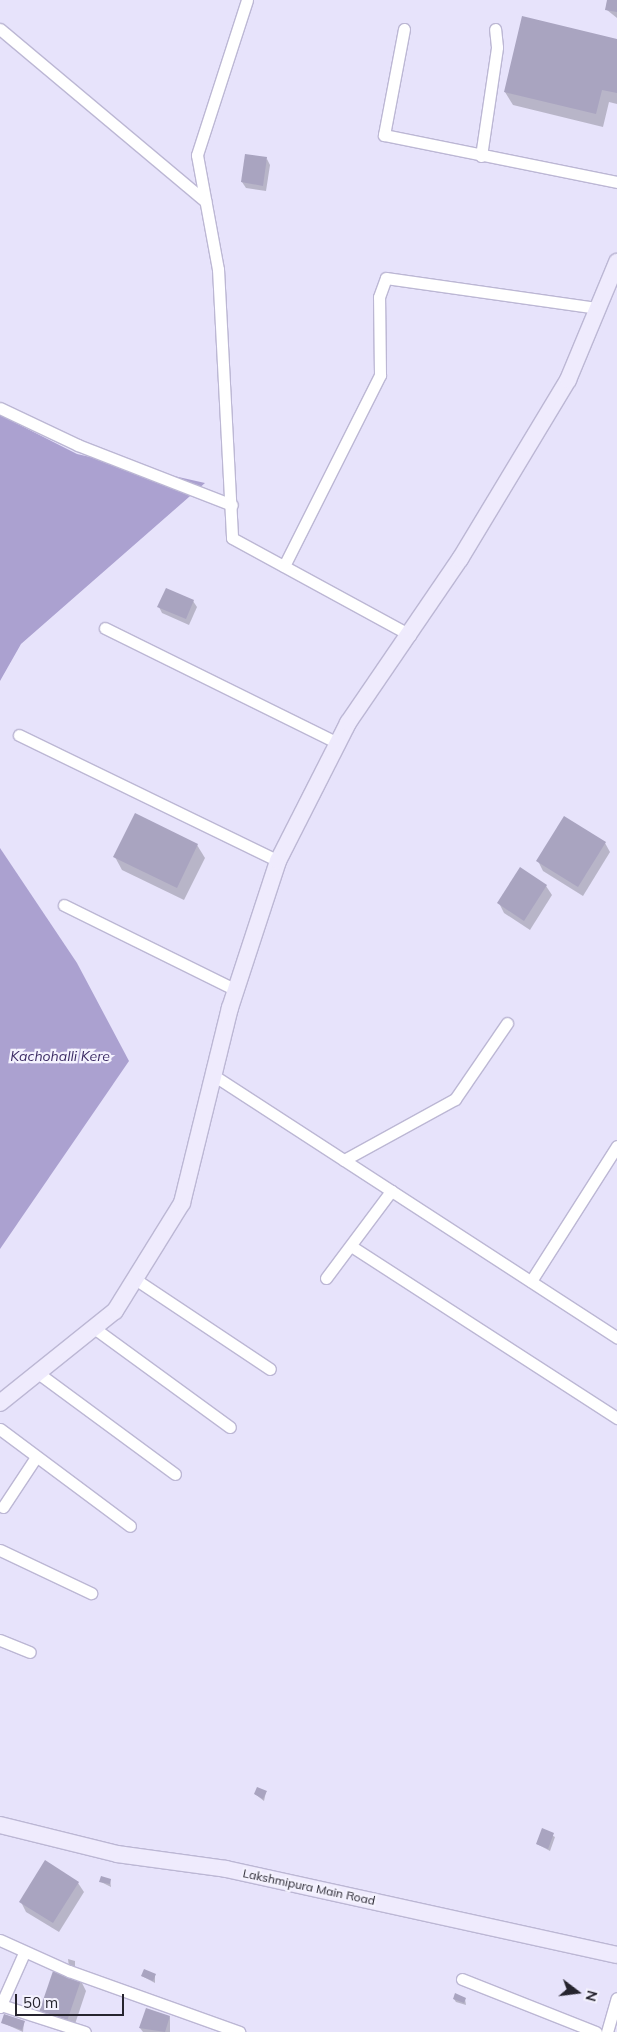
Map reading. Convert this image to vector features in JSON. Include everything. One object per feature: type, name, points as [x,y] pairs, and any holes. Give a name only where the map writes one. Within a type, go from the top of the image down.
[{"type":"street","points":[[247,0],[197,155],[218,269],[232,505],[232,538],[410,635]]},
{"type":"street","points":[[0,29],[205,201]]},
{"type":"street","points":[[404,29],[384,134],[481,156],[617,182]]},
{"type":"street","points":[[481,156],[497,47],[495,29]]},
{"type":"street","points":[[0,1404],[115,1311],[182,1203],[236,990],[278,861],[338,743],[410,635],[568,380],[617,262]]},
{"type":"street","points":[[284,566],[380,375],[379,297],[386,278],[598,308]]},
{"type":"street","points":[[0,408],[78,445],[232,505]]},
{"type":"street","points":[[105,628],[338,743]]},
{"type":"street","points":[[19,735],[278,861]]},
{"type":"street","points":[[64,906],[236,990]]},
{"type":"street","points":[[344,1160],[455,1100],[507,1023]]},
{"type":"street","points":[[214,1075],[617,1337]]},
{"type":"street","points":[[531,1281],[617,1146]]},
{"type":"street","points":[[326,1278],[392,1191]]},
{"type":"street","points":[[351,1246],[617,1418]]},
{"type":"street","points":[[135,1279],[270,1369]]},
{"type":"street","points":[[94,1328],[230,1427]]},
{"type":"street","points":[[38,1373],[175,1474]]},
{"type":"street","points":[[0,1429],[130,1526]]},
{"type":"street","points":[[3,1507],[36,1457]]},
{"type":"street","points":[[0,1550],[91,1593]]},
{"type":"street","points":[[0,1640],[30,1652]]},
{"type":"street","name":"Lakshmipura Main Road","points":[[0,1825],[117,1854],[226,1869],[617,1955]]},
{"type":"street","points":[[0,1940],[24,1953],[239,2032]]},
{"type":"street","points":[[24,1953],[0,2006],[85,2032]]},
{"type":"street","points":[[462,1979],[596,2032]]},
{"type":"street","points":[[607,2032],[617,1998]]},
{"type":"water","points":[[0,415],[77,454],[205,483],[21,644],[0,681]]},
{"type":"water","name":"Kachohalli Kere","points":[[0,848],[77,963],[129,1061],[0,1249]]},
{"type":"building","points":[[607,0],[617,0],[617,12],[605,10]]},
{"type":"building","points":[[522,16],[617,39],[617,93],[602,90],[596,114],[504,92]]},
{"type":"building","points":[[245,154],[267,157],[263,186],[241,182]]},
{"type":"building","points":[[166,588],[194,600],[186,619],[157,607]]},
{"type":"building","points":[[135,813],[198,844],[177,888],[113,857]]},
{"type":"building","points":[[564,816],[606,842],[578,887],[536,861]]},
{"type":"building","points":[[520,867],[547,885],[524,921],[497,903]]},
{"type":"building","points":[[257,1787],[267,1791],[263,1799],[254,1794]]},
{"type":"building","points":[[542,1828],[554,1833],[548,1849],[536,1844]]},
{"type":"building","points":[[45,1860],[79,1882],[53,1923],[19,1902]]},
{"type":"building","points":[[101,1876],[111,1879],[110,1884],[99,1882]]},
{"type":"building","points":[[144,1969],[156,1974],[153,1981],[141,1976]]},
{"type":"building","points":[[53,1971],[81,1980],[67,2021],[39,2012]]},
{"type":"building","points":[[455,1993],[466,1998],[464,2003],[453,1999]]},
{"type":"building","points":[[146,2008],[170,2016],[165,2032],[139,2028]]},
{"type":"building","points":[[4,2014],[25,2021],[22,2030],[1,2023]]}]
